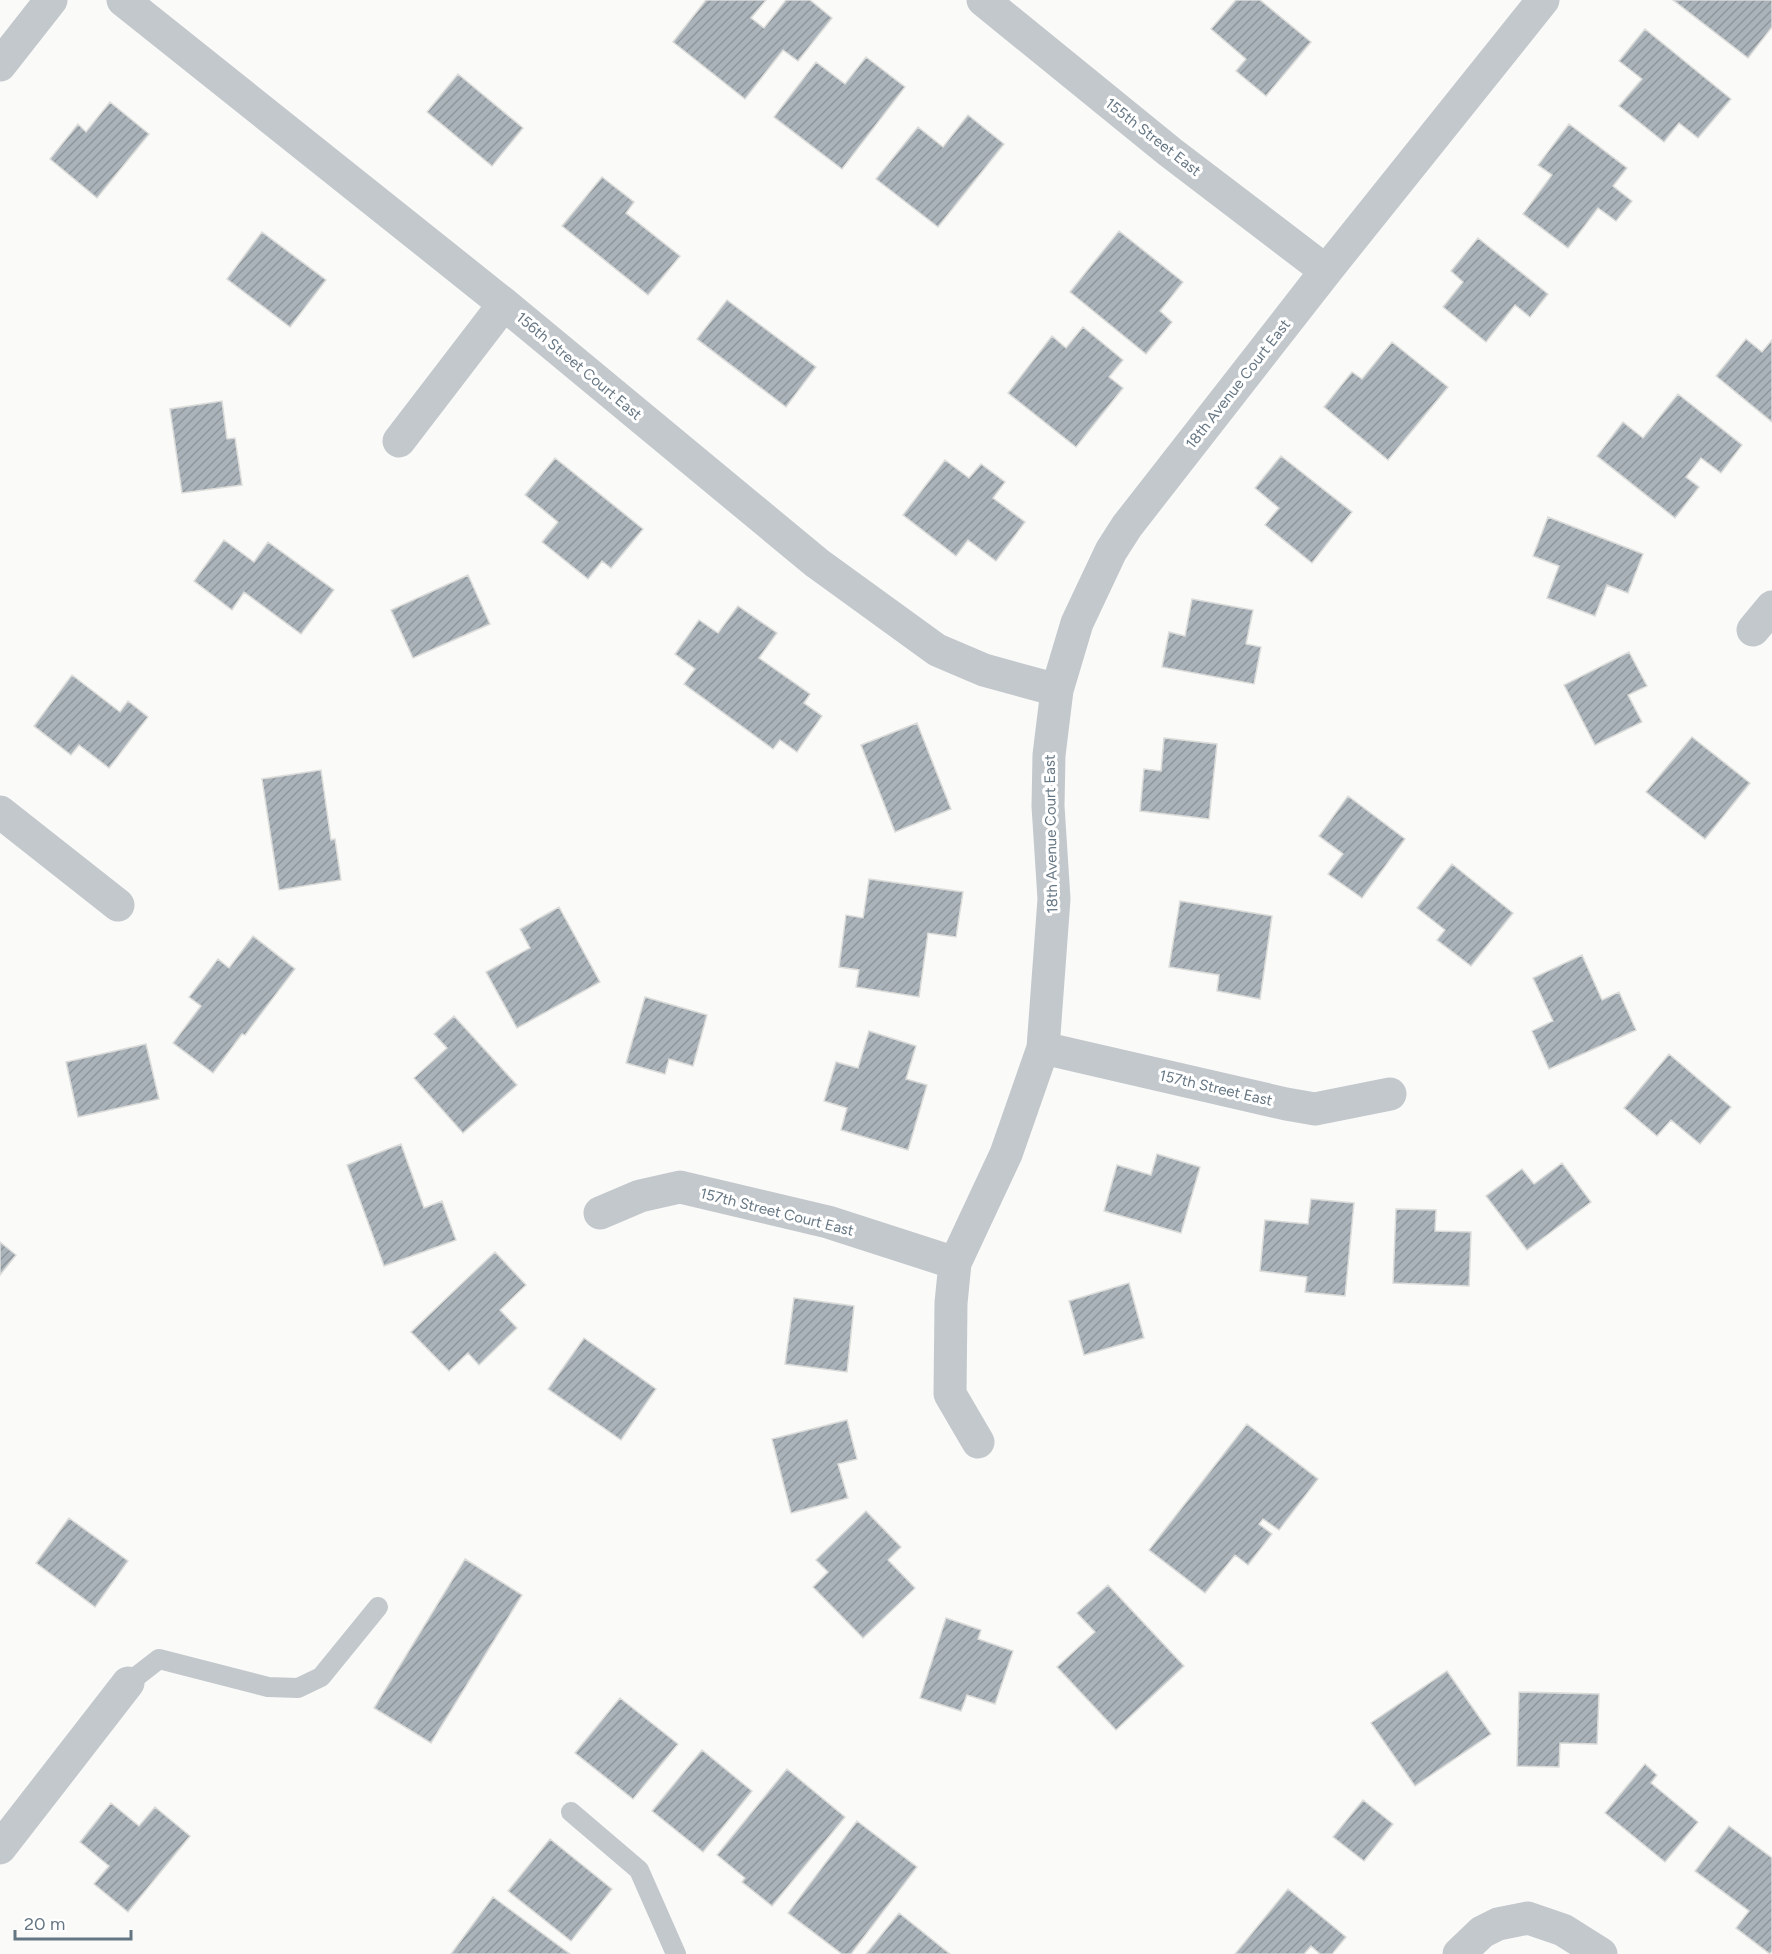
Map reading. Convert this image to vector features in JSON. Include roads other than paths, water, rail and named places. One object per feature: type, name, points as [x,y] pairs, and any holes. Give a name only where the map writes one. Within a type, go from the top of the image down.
[{"type":"street","points":[[0,65],[51,0]]},
{"type":"street","name":"156th Street Court East","points":[[123,0],[504,304],[817,563],[937,650],[984,670],[1057,690]]},
{"type":"street","name":"155th Street East","points":[[982,0],[1170,152],[1326,271]]},
{"type":"street","name":"18th Avenue Court East","points":[[978,1442],[950,1394],[951,1303],[955,1263],[1006,1154],[1043,1048],[1054,899],[1048,806],[1049,755],[1057,690],[1077,623],[1111,550],[1127,526],[1326,271],[1544,0]]},
{"type":"street","points":[[399,441],[504,304]]},
{"type":"street","points":[[0,812],[118,904]]},
{"type":"street","name":"157th Street East","points":[[1043,1048],[1315,1109],[1390,1094]]},
{"type":"street","name":"157th Street Court East","points":[[600,1213],[640,1196],[680,1187],[828,1222],[955,1263]]},
{"type":"street","points":[[0,1848],[128,1683]]},
{"type":"street","points":[[1459,1954],[1482,1932],[1497,1923],[1528,1918],[1563,1930],[1601,1954]]},
{"type":"lane","points":[[128,1683],[159,1659],[268,1687],[298,1688],[321,1677],[378,1607]]},
{"type":"lane","points":[[571,1812],[639,1870],[676,1954]]}]
